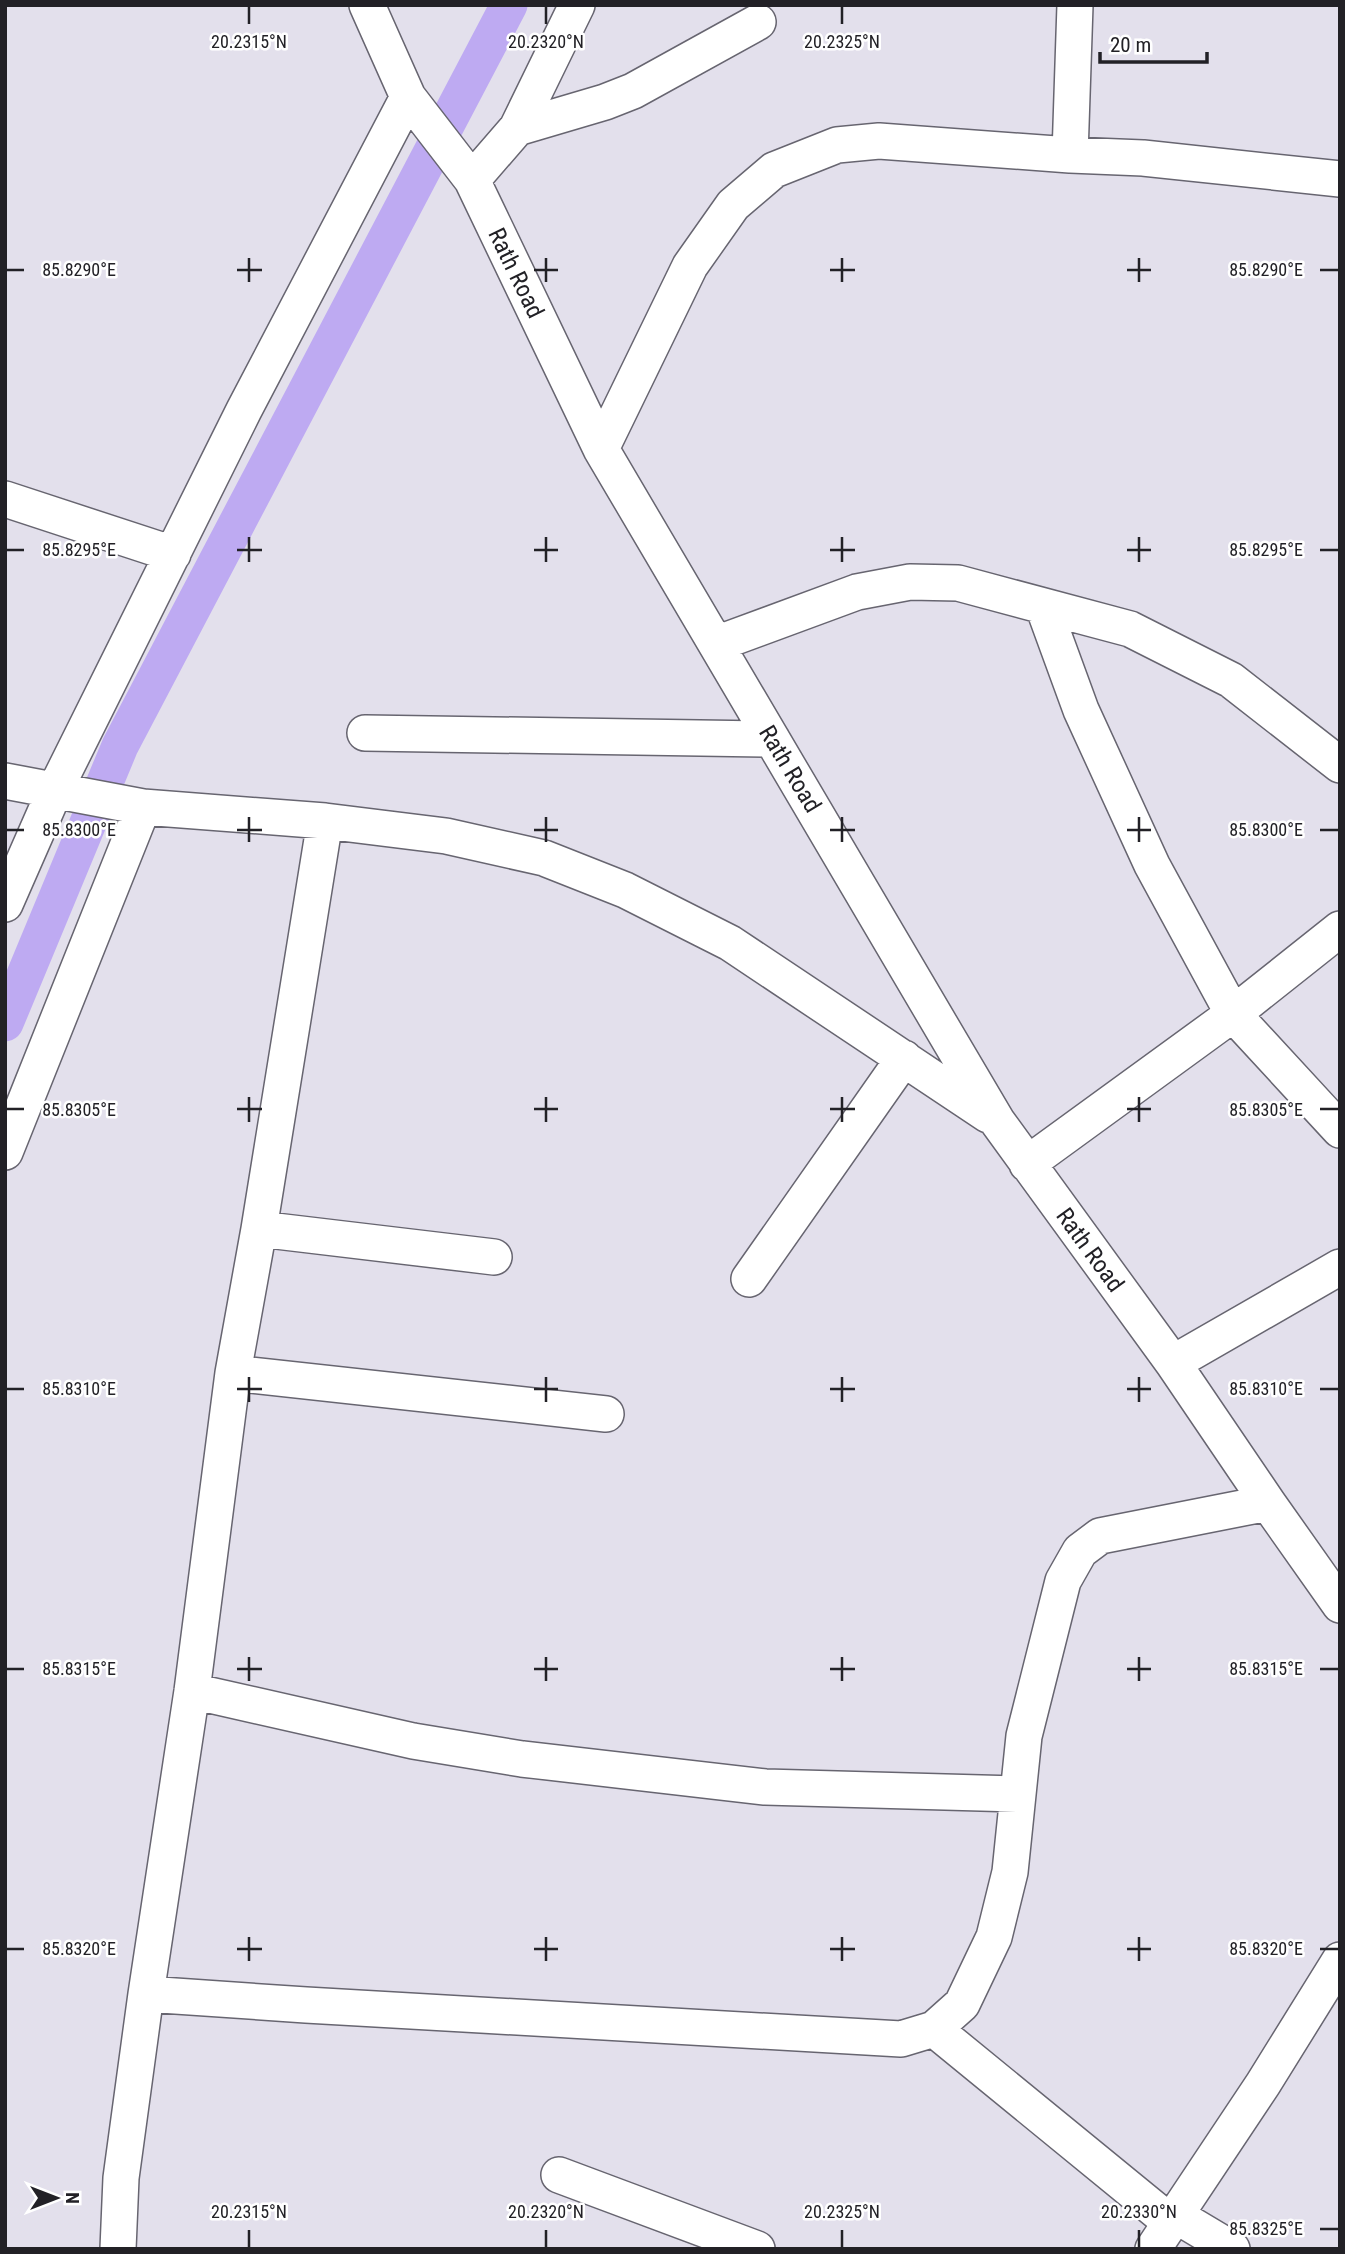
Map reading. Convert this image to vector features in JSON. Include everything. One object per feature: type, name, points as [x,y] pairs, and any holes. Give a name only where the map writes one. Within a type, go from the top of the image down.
[{"type":"street","name":"Rath Road","points":[[367,5],[415,105],[465,171],[601,449],[997,1121],[1173,1363],[1268,1503],[1335,1588]]},
{"type":"street","points":[[517,128],[577,5]]},
{"type":"street","points":[[1070,155],[1075,5]]},
{"type":"street","points":[[465,171],[517,128],[605,102],[632,91],[758,22]]},
{"type":"street","points":[[5,904],[64,792],[173,554],[244,410],[415,105]]},
{"type":"street","points":[[601,449],[690,266],[733,205],[774,170],[837,145],[879,141],[1143,158],[1340,179]]},
{"type":"street","points":[[5,499],[173,554]]},
{"type":"street","points":[[716,644],[857,592],[910,582],[958,583],[1130,629],[1231,680],[1340,765]]},
{"type":"street","points":[[1044,606],[1082,710],[1152,865],[1233,1014],[1340,1130]]},
{"type":"street","points":[[365,733],[772,739]]},
{"type":"street","points":[[5,781],[135,806],[325,821],[446,836],[544,858],[625,890],[730,943],[997,1121]]},
{"type":"street","points":[[5,1152],[135,806]]},
{"type":"street","points":[[118,2249],[121,2178],[192,1691],[233,1373],[325,821]]},
{"type":"street","points":[[1027,1164],[1233,1014],[1340,929]]},
{"type":"street","points":[[749,1279],[904,1058]]},
{"type":"street","points":[[259,1229],[494,1257]]},
{"type":"street","points":[[1173,1363],[1340,1268]]},
{"type":"street","points":[[233,1373],[606,1414]]},
{"type":"street","points":[[146,1994],[901,2039],[934,2029],[962,2004],[994,1937],[1010,1872],[1024,1736],[1063,1581],[1080,1551],[1100,1536],[1268,1503]]},
{"type":"street","points":[[192,1691],[413,1741],[573,1766],[765,1787],[1017,1794]]},
{"type":"street","points":[[1166,2229],[1264,2084],[1340,1960]]},
{"type":"street","points":[[934,2029],[1166,2229],[1232,2249]]},
{"type":"street","points":[[559,2175],[757,2249]]},
{"type":"waterway","points":[[5,1023],[120,746],[509,5]]}]
